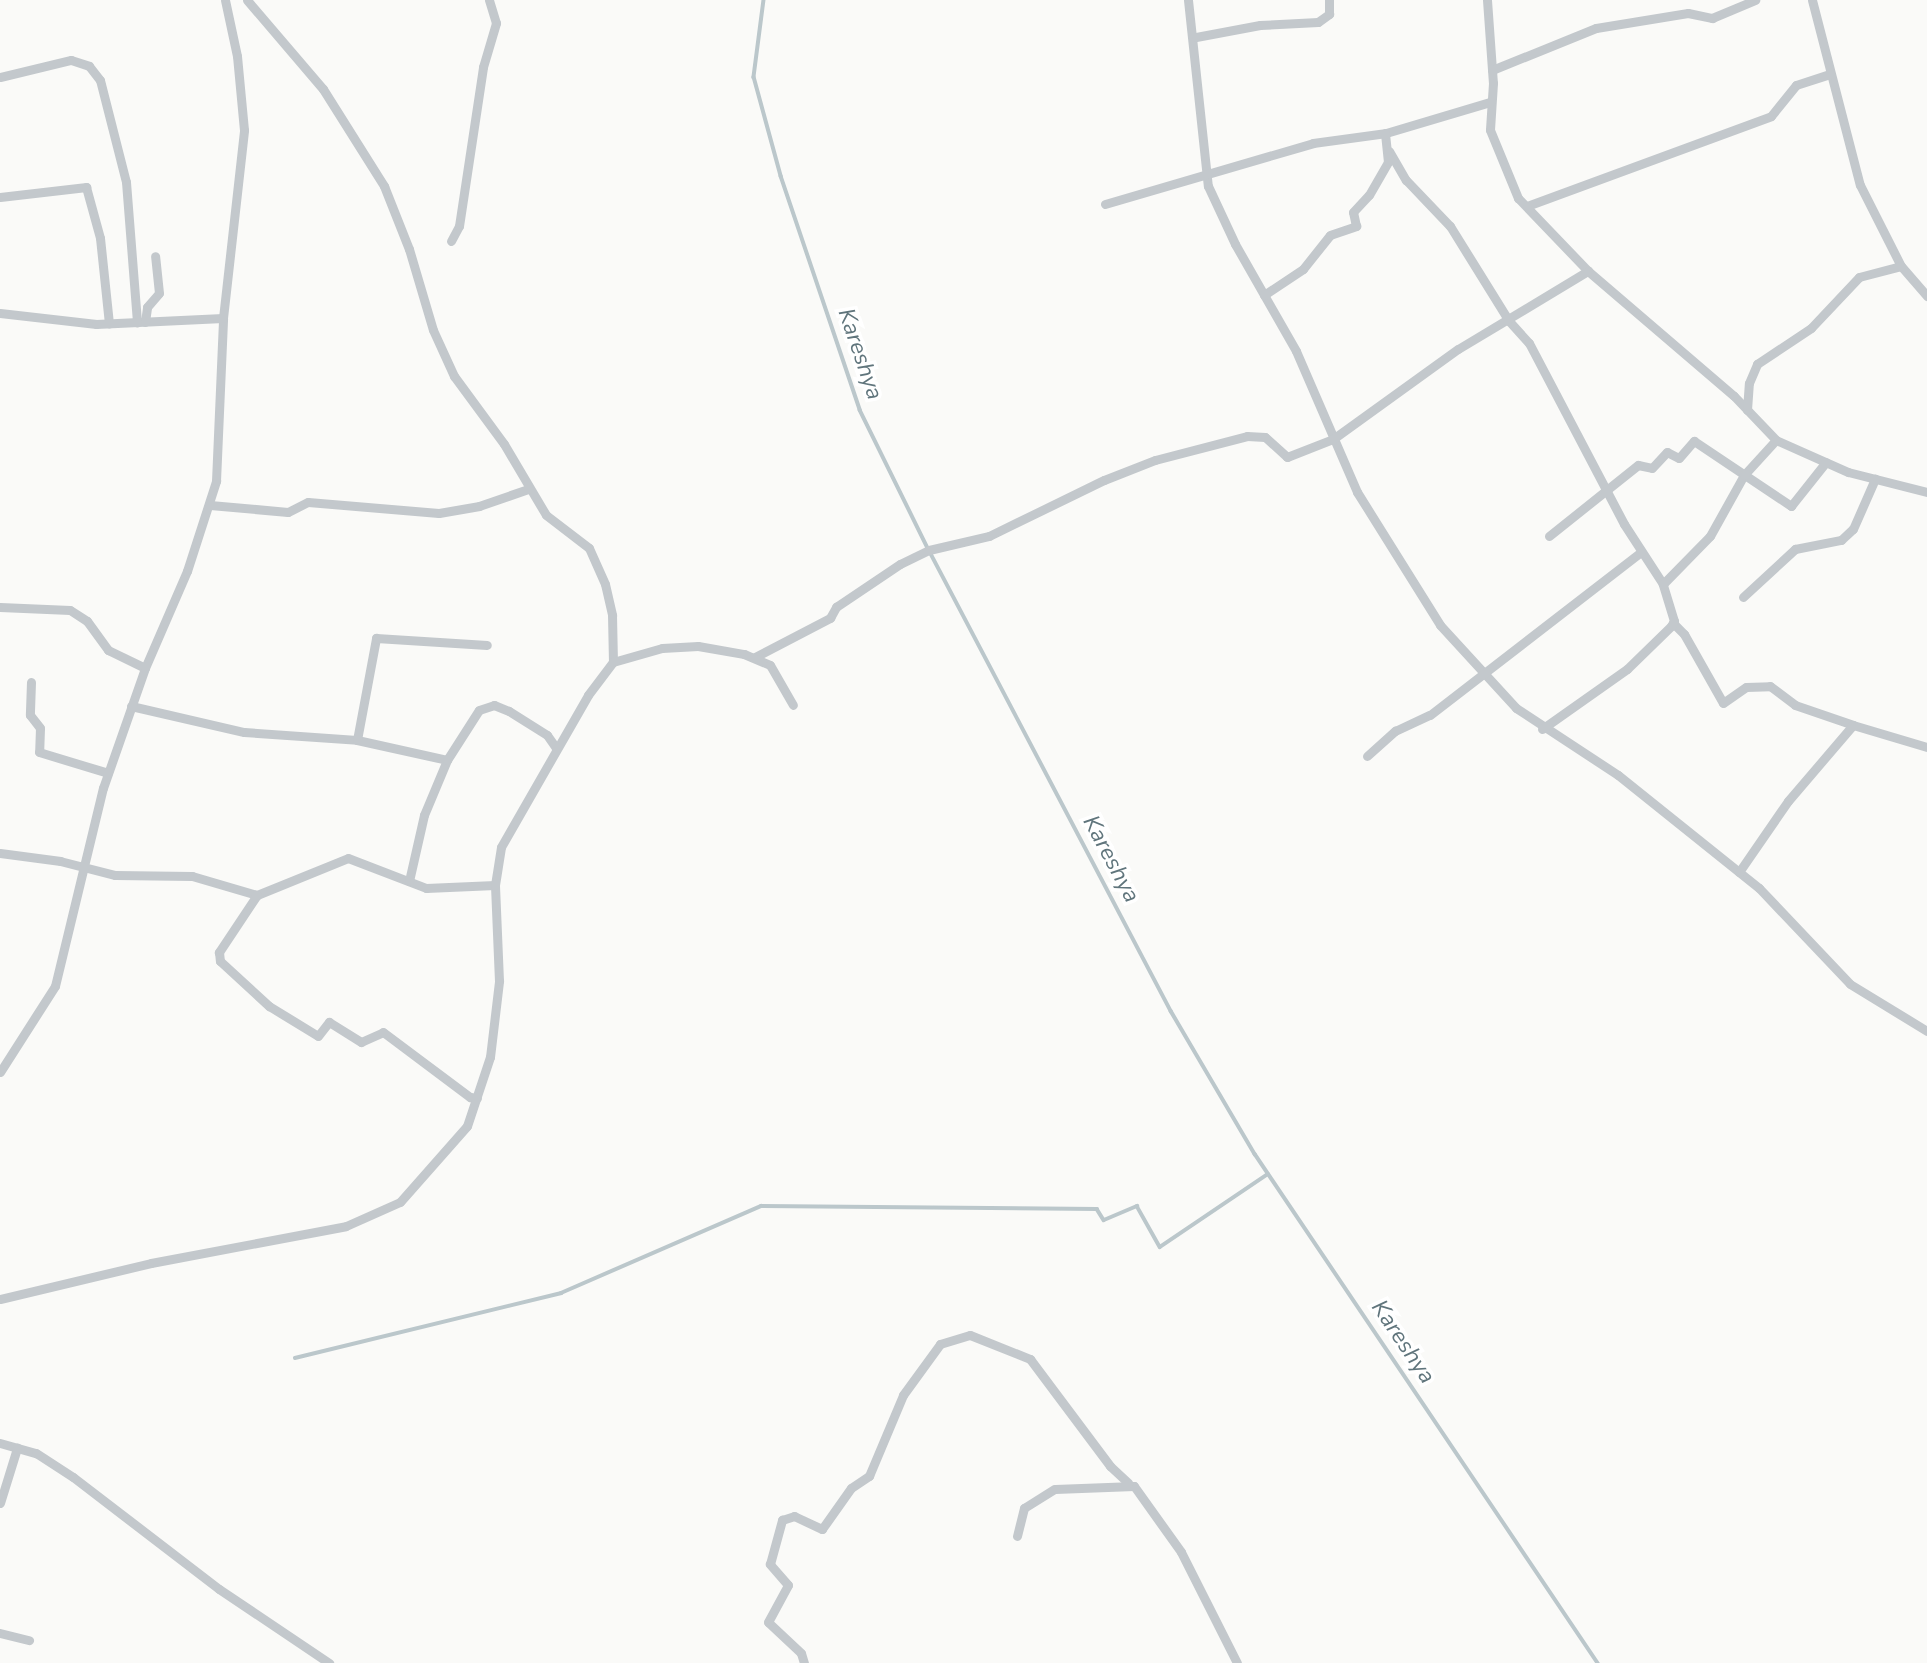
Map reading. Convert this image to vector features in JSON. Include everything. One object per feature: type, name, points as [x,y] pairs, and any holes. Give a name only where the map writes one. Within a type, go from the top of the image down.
[{"type":"street","points":[[0,1072],[55,986],[82,866],[107,773],[209,505],[219,447],[223,318],[244,131],[237,56],[225,0]]},
{"type":"street","points":[[247,0],[323,89],[384,186],[443,359],[504,444],[528,489],[557,527],[580,540],[596,561],[612,615],[613,662]]},
{"type":"street","points":[[451,241],[459,226],[483,67],[496,23],[489,0]]},
{"type":"street","points":[[1188,0],[1196,37],[1205,175],[1235,244],[1296,351],[1357,492],[1405,574],[1458,650],[1542,729],[1559,734],[1618,775],[1739,872],[1786,915],[1838,975],[1927,1031]]},
{"type":"street","points":[[1196,37],[1260,25],[1318,22],[1329,14],[1328,0]]},
{"type":"street","points":[[1487,0],[1492,70],[1490,131],[1518,198],[1588,271],[1747,410],[1776,440],[1826,462],[1875,479],[1927,492]]},
{"type":"street","points":[[1492,70],[1596,28],[1688,13],[1712,18],[1755,0]]},
{"type":"street","points":[[1812,0],[1860,185],[1900,265],[1927,296]]},
{"type":"street","points":[[0,77],[71,60],[89,66],[100,80],[126,182],[141,322]]},
{"type":"street","points":[[1527,206],[1771,116],[1796,85],[1830,74]]},
{"type":"street","points":[[1105,204],[1313,143],[1385,133],[1490,102]]},
{"type":"street","points":[[1385,133],[1389,151],[1406,180],[1450,226],[1508,321],[1529,343],[1606,491],[1662,584],[1673,623],[1684,634],[1723,703],[1746,687],[1770,686],[1795,705],[1927,747]]},
{"type":"street","points":[[1264,295],[1303,269],[1330,235],[1356,226],[1353,212],[1369,195],[1389,151]]},
{"type":"street","points":[[0,197],[86,187],[100,238],[109,324]]},
{"type":"street","points":[[141,322],[147,307],[159,293],[155,256]]},
{"type":"street","points":[[1747,410],[1749,383],[1757,365],[1811,328],[1859,277],[1900,265]]},
{"type":"street","points":[[755,657],[830,618],[836,607],[900,564],[941,547],[989,536],[1104,480],[1155,460],[1247,436],[1265,437],[1287,457],[1333,439],[1458,349],[1588,271]]},
{"type":"street","points":[[0,313],[109,324],[223,318]]},
{"type":"street","points":[[1662,584],[1710,536],[1744,475],[1776,440]]},
{"type":"street","points":[[1549,536],[1638,465],[1652,468],[1667,452],[1679,458],[1694,441],[1791,506],[1826,462]]},
{"type":"street","points":[[1743,597],[1795,549],[1841,540],[1853,529],[1875,479]]},
{"type":"street","points":[[209,505],[288,512],[308,502],[439,513],[479,506],[528,489]]},
{"type":"street","points":[[1367,756],[1395,732],[1430,715],[1641,552]]},
{"type":"street","points":[[0,607],[71,610],[87,621],[108,650],[145,668]]},
{"type":"street","points":[[1542,729],[1627,669],[1673,623]]},
{"type":"street","points":[[357,740],[376,638],[487,645]]},
{"type":"street","points":[[0,1299],[31,1288],[346,1226],[382,1213],[400,1202],[457,1140],[477,1098],[497,1018],[495,885],[501,847],[556,748],[613,662],[635,653],[698,646],[755,657],[770,665],[793,705]]},
{"type":"street","points":[[31,682],[30,715],[40,728],[39,752],[107,773]]},
{"type":"street","points":[[409,881],[424,815],[447,760],[466,725],[479,710],[494,705],[547,735],[556,748]]},
{"type":"street","points":[[131,706],[244,732],[357,740],[447,760]]},
{"type":"street","points":[[1739,872],[1787,801],[1853,725]]},
{"type":"street","points":[[0,853],[142,878],[192,876],[257,895]]},
{"type":"street","points":[[477,1098],[470,1097],[383,1032],[361,1042],[330,1023],[318,1036],[269,1006],[220,961],[219,952],[257,895],[348,858],[433,889],[495,885]]},
{"type":"street","points":[[804,1663],[801,1653],[768,1622],[788,1585],[770,1564],[782,1520],[794,1516],[822,1529],[851,1488],[869,1476],[903,1395],[940,1344],[970,1335],[1030,1359],[1110,1466],[1143,1496],[1181,1552],[1237,1663]]},
{"type":"street","points":[[0,1443],[36,1453],[73,1477],[219,1589],[329,1663]]},
{"type":"street","points":[[0,1503],[17,1448]]},
{"type":"street","points":[[1017,1536],[1021,1513],[1045,1493],[1065,1487],[1128,1483]]},
{"type":"street","points":[[0,1633],[29,1640]]},
{"type":"waterway","name":"Kareshya","points":[[764,0],[754,77],[781,176],[860,410],[929,550],[1171,1011],[1255,1154],[1598,1663]]},
{"type":"waterway","points":[[295,1358],[561,1293],[761,1206],[1097,1209],[1104,1220],[1137,1206],[1160,1247],[1268,1174]]}]
